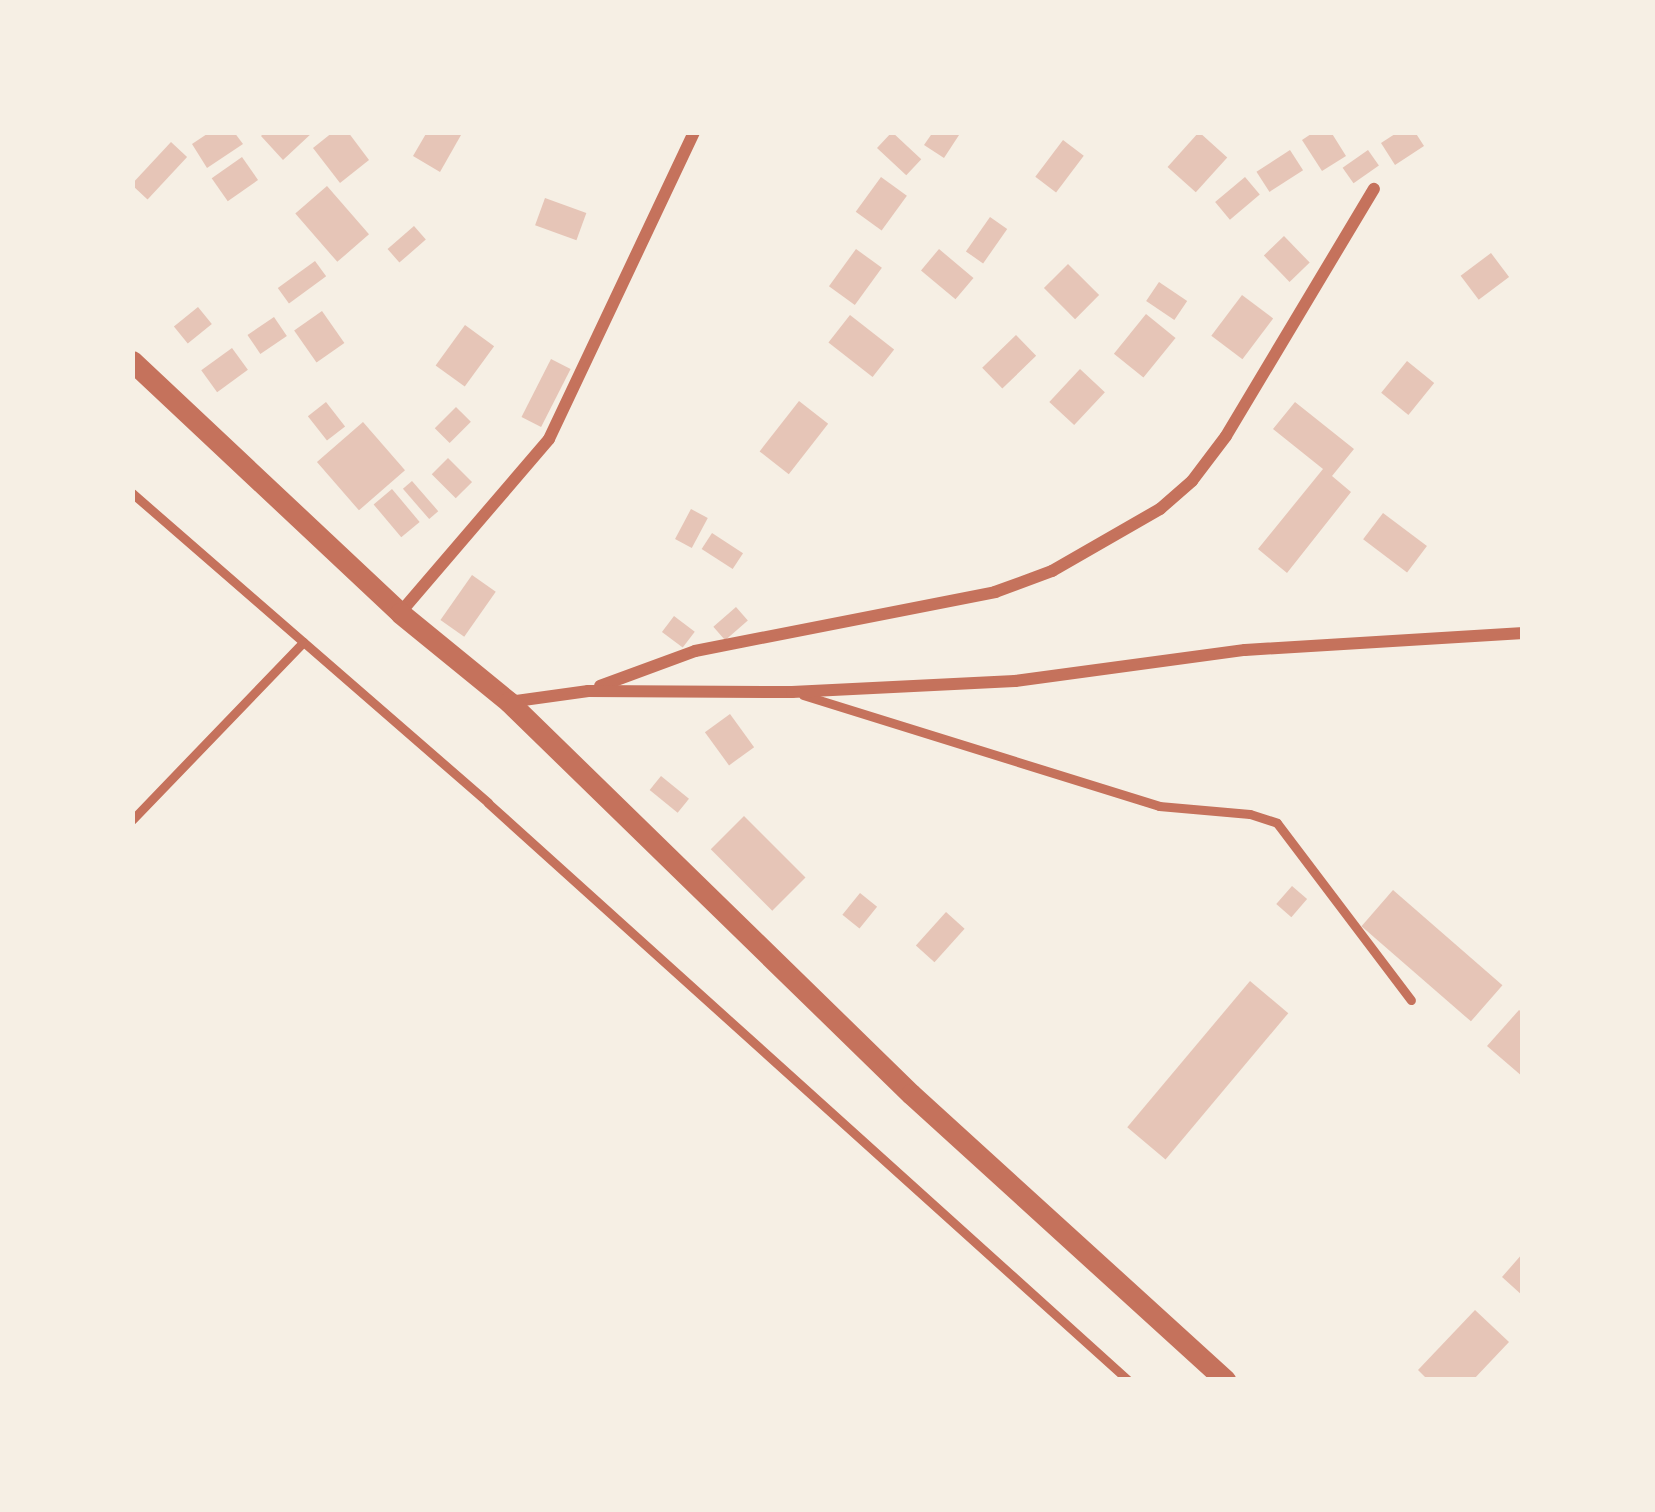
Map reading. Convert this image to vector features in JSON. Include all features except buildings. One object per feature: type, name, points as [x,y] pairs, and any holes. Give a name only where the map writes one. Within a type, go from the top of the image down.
[{"type":"street","points":[[400,613],[549,439],[694,132]]},
{"type":"street","points":[[587,691],[695,651],[995,592],[1052,571],[1160,509],[1192,481],[1226,436],[1374,189]]},
{"type":"street","points":[[132,361],[400,613],[508,702],[911,1094],[1225,1380]]},
{"type":"street","points":[[508,702],[587,691],[792,692],[1015,681],[1245,650],[1523,633]]},
{"type":"lane","points":[[132,493],[1128,1380]]},
{"type":"lane","points":[[132,820],[303,642]]},
{"type":"lane","points":[[792,692],[1159,806],[1250,814],[1276,823],[1412,1000]]}]
